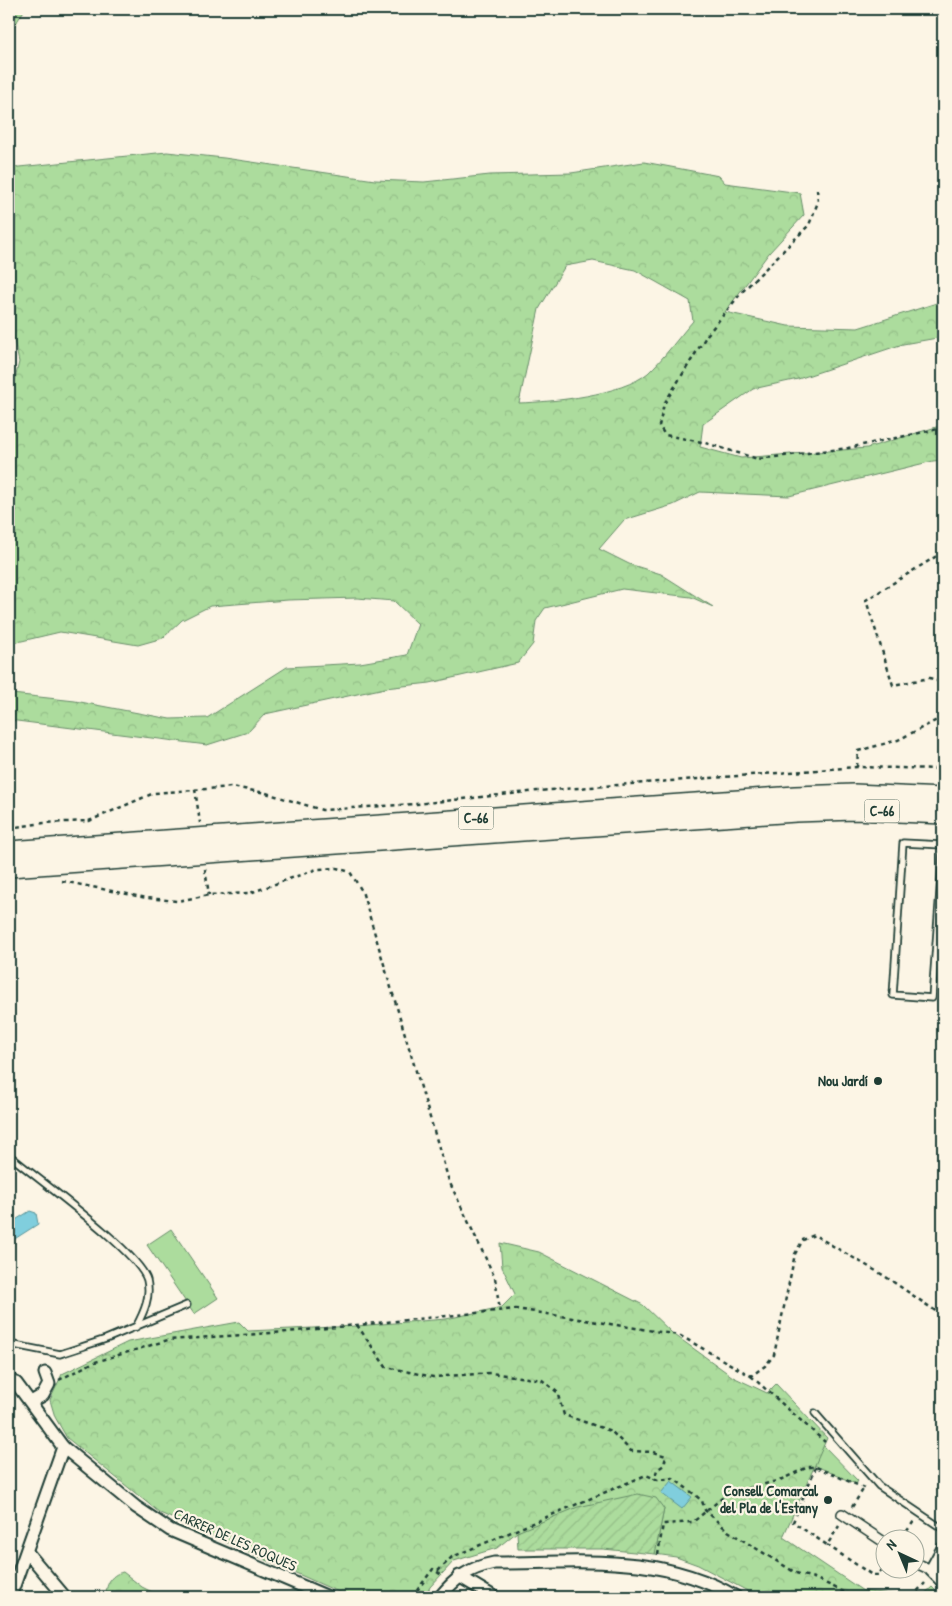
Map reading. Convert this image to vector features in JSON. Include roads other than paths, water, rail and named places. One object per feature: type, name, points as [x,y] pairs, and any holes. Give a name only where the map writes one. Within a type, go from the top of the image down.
[{"type":"highway","name":"C-66","points":[[9,851],[795,796],[854,794],[943,798]]},
{"type":"highway","name":"C-66","points":[[9,867],[796,812],[854,810],[943,814]]},
{"type":"street","points":[[31,1402],[43,1395],[49,1384],[45,1373]]},
{"type":"street","name":"CARRER DE LES ROQUES","points":[[16,1383],[63,1448],[136,1508],[170,1530],[328,1597]]},
{"type":"street","points":[[10,1597],[63,1448]]},
{"type":"street","points":[[842,1514],[874,1535]]},
{"type":"street","points":[[931,1570],[943,1548]]},
{"type":"street","points":[[27,1552],[65,1597]]},
{"type":"street","points":[[440,1597],[455,1580],[471,1569],[494,1563],[639,1564],[704,1580],[736,1597]]},
{"type":"street","points":[[924,1567],[931,1570],[943,1582]]},
{"type":"street","points":[[455,1580],[494,1597]]},
{"type":"lane","points":[[943,845],[903,842],[893,995],[932,998],[943,850]]},
{"type":"lane","points":[[9,1155],[127,1251],[147,1279],[147,1306],[136,1327]]},
{"type":"lane","points":[[9,1344],[60,1354],[106,1339],[187,1305]]},
{"type":"lane","points":[[9,1372],[16,1383]]},
{"type":"lane","points":[[815,1413],[879,1486],[943,1529]]},
{"type":"water","points":[[30,1211],[36,1213],[38,1224],[13,1240],[9,1240],[9,1224]]},
{"type":"water","points":[[671,1481],[692,1497],[682,1509],[661,1493]]},
{"type":"place","name":"Nou Jardí","points":[[878,1081]]},
{"type":"place","name":"Consell Comarcal del Pla de l'Estany","points":[[828,1500]]}]
